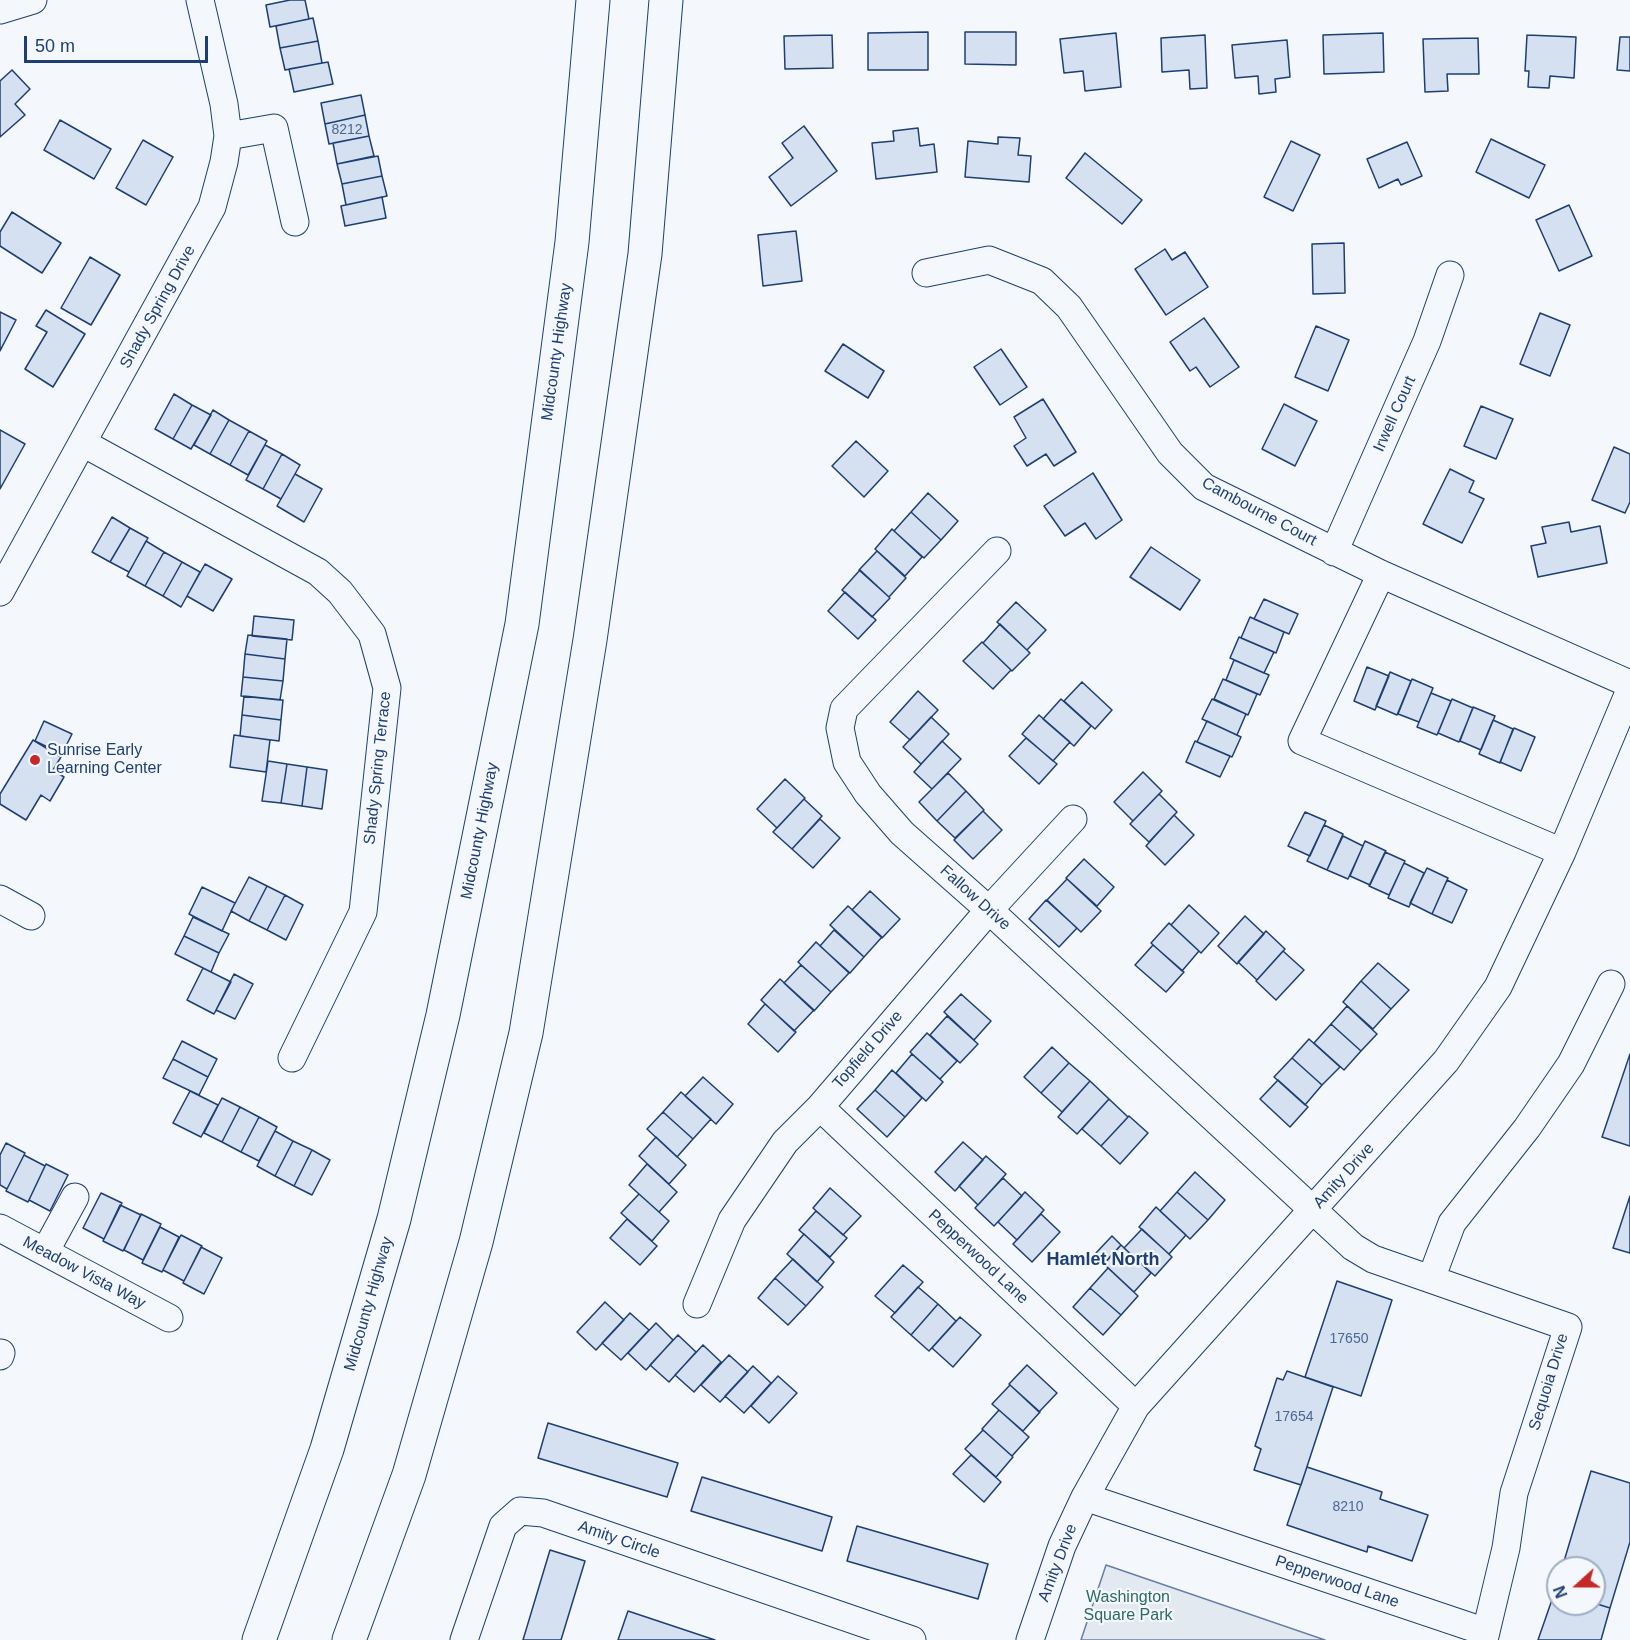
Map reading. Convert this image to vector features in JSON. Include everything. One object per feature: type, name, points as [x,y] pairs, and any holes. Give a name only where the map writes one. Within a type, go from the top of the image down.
[{"type":"main road","name":"Midcounty Highway","points":[[259,1640],[327,1449],[394,1219],[443,1015],[522,624],[572,242],[593,0]]},
{"type":"main road","points":[[350,1640],[412,1464],[476,1242],[526,1033],[590,640],[645,254],[666,0]]},
{"type":"street","points":[[0,10],[33,0]]},
{"type":"street","name":"Shady Spring Drive","points":[[0,591],[212,207],[224,162],[228,136],[224,104],[200,0]]},
{"type":"street","points":[[228,136],[274,128],[295,222]]},
{"type":"street","name":"Cambourne Court","points":[[926,273],[989,260],[1042,281],[1069,307],[1170,453],[1204,487],[1381,574],[1630,684]]},
{"type":"street","name":"Irwell Court","points":[[1334,552],[1427,341],[1450,275]]},
{"type":"street","name":"Shady Spring Terrace","points":[[83,443],[318,572],[340,592],[372,634],[387,688],[363,912],[292,1058]]},
{"type":"street","name":"Fallow Drive","points":[[997,551],[844,709],[840,728],[847,762],[868,794],[902,833],[1315,1209]]},
{"type":"street","points":[[1381,574],[1302,741],[1562,852]]},
{"type":"street","name":"Amity Drive","points":[[1030,1640],[1062,1546],[1085,1497],[1136,1406],[1446,1061],[1497,987],[1562,852],[1630,690]]},
{"type":"street","name":"Topfield Drive","points":[[697,1304],[732,1220],[785,1142],[820,1107],[989,910],[1073,819]]},
{"type":"street","points":[[0,899],[31,916]]},
{"type":"street","points":[[1431,1279],[1452,1223],[1467,1201],[1527,1128],[1571,1064],[1611,984]]},
{"type":"street","name":"Pepperwood Lane","points":[[820,1107],[1136,1406]]},
{"type":"street","points":[[45,1252],[75,1197]]},
{"type":"street","name":"Sequoia Drive","points":[[1315,1209],[1353,1247],[1373,1259],[1568,1327],[1514,1492],[1506,1548],[1485,1636]]},
{"type":"street","name":"Meadow Vista Way","points":[[0,1228],[169,1318]]},
{"type":"street","name":"Pepperwood Lane","points":[[1085,1497],[1485,1636]]},
{"type":"street","name":"Amity Circle","points":[[464,1640],[503,1526],[520,1511],[543,1513],[850,1630],[912,1640]]},
{"type":"green space","name":"Washington Square Park","points":[[1106,1565],[1325,1640],[1081,1640]]},
{"type":"building","points":[[290,0],[305,0],[309,19],[270,27],[266,5]]},
{"type":"building","points":[[313,18],[318,41],[280,48],[276,26]]},
{"type":"building","points":[[928,32],[928,70],[868,70],[868,33]]},
{"type":"building","points":[[965,32],[1016,32],[1016,65],[965,64]]},
{"type":"building","points":[[1116,33],[1121,87],[1085,91],[1083,71],[1064,73],[1060,39]]},
{"type":"building","points":[[1383,33],[1384,72],[1324,74],[1323,35]]},
{"type":"building","points":[[832,35],[833,68],[785,69],[784,36]]},
{"type":"building","points":[[1205,35],[1207,88],[1190,89],[1189,70],[1162,72],[1161,38]]},
{"type":"building","points":[[1527,35],[1576,37],[1574,78],[1550,76],[1549,88],[1528,87],[1529,71],[1525,71]]},
{"type":"building","points":[[1620,37],[1630,37],[1630,71],[1617,70]]},
{"type":"building","points":[[1478,38],[1479,74],[1447,74],[1448,91],[1425,92],[1423,39]]},
{"type":"building","points":[[1287,40],[1290,77],[1275,79],[1276,92],[1259,94],[1258,76],[1235,78],[1232,45]]},
{"type":"building","points":[[318,41],[322,63],[285,70],[280,48]]},
{"type":"building","points":[[328,62],[333,84],[294,92],[289,69]]},
{"type":"building","points":[[12,70],[30,89],[15,104],[25,115],[0,137],[0,81]]},
{"type":"building","points":[[361,95],[365,115],[325,124],[321,103]]},
{"type":"building","points":[[365,115],[369,136],[329,144],[325,124]]},
{"type":"building","points":[[60,120],[111,149],[94,179],[44,150]]},
{"type":"building","points":[[804,126],[837,171],[791,206],[769,177],[793,158],[782,143]]},
{"type":"building","points":[[918,128],[920,146],[934,144],[937,172],[876,179],[872,143],[894,141],[893,131]]},
{"type":"building","points":[[369,136],[374,156],[337,164],[333,143]]},
{"type":"building","points":[[998,137],[1020,138],[1018,155],[1031,156],[1029,182],[965,177],[968,141],[998,144]]},
{"type":"building","points":[[1491,139],[1545,165],[1529,198],[1476,172]]},
{"type":"building","points":[[143,140],[173,157],[146,205],[116,188]]},
{"type":"building","points":[[1291,141],[1320,155],[1293,211],[1264,197]]},
{"type":"building","points":[[1407,142],[1422,176],[1401,185],[1398,179],[1379,188],[1367,159]]},
{"type":"building","points":[[1085,153],[1142,200],[1122,224],[1066,178]]},
{"type":"building","points":[[378,156],[382,176],[342,184],[337,164]]},
{"type":"building","points":[[382,176],[387,196],[346,205],[342,184]]},
{"type":"building","points":[[382,197],[386,218],[345,226],[341,206]]},
{"type":"building","points":[[1569,205],[1592,256],[1559,271],[1536,220]]},
{"type":"building","points":[[12,212],[61,243],[42,273],[0,246],[0,232]]},
{"type":"building","points":[[796,231],[802,281],[763,286],[758,235]]},
{"type":"building","points":[[1344,243],[1345,293],[1313,294],[1312,244]]},
{"type":"building","points":[[1165,249],[1172,260],[1185,252],[1208,287],[1166,315],[1135,269]]},
{"type":"building","points":[[90,257],[120,275],[91,325],[61,308]]},
{"type":"building","points":[[46,310],[85,334],[53,387],[25,369],[47,332],[36,326]]},
{"type":"building","points":[[0,312],[16,320],[0,351]]},
{"type":"building","points":[[1540,313],[1570,325],[1550,376],[1520,364]]},
{"type":"building","points":[[1204,318],[1239,367],[1210,387],[1196,367],[1190,371],[1170,342]]},
{"type":"building","points":[[1316,326],[1349,340],[1328,391],[1295,377]]},
{"type":"building","points":[[843,344],[884,371],[868,398],[825,371]]},
{"type":"building","points":[[1001,349],[1027,387],[1000,405],[974,367]]},
{"type":"building","points":[[174,394],[192,405],[173,439],[155,429]]},
{"type":"building","points":[[1043,399],[1076,452],[1054,466],[1046,454],[1027,466],[1014,446],[1026,438],[1014,417]]},
{"type":"building","points":[[1284,404],[1317,421],[1295,466],[1262,449]]},
{"type":"building","points":[[192,405],[211,415],[191,449],[173,439]]},
{"type":"building","points":[[1481,406],[1513,419],[1496,459],[1464,446]]},
{"type":"building","points":[[213,410],[229,420],[210,454],[194,445]]},
{"type":"building","points":[[229,420],[249,431],[230,465],[210,454]]},
{"type":"building","points":[[0,430],[25,444],[0,489]]},
{"type":"building","points":[[249,431],[267,441],[248,475],[230,465]]},
{"type":"building","points":[[856,441],[888,471],[864,497],[832,466]]},
{"type":"building","points":[[265,445],[282,454],[263,489],[246,480]]},
{"type":"building","points":[[1614,447],[1630,454],[1630,502],[1625,513],[1592,500]]},
{"type":"building","points":[[282,454],[300,465],[281,499],[263,489]]},
{"type":"building","points":[[1450,469],[1474,481],[1469,492],[1484,499],[1462,543],[1423,524]]},
{"type":"building","points":[[1093,473],[1122,520],[1096,539],[1085,523],[1065,536],[1044,506]]},
{"type":"building","points":[[295,474],[322,489],[304,522],[277,506]]},
{"type":"building","points":[[928,493],[958,521],[941,540],[911,512]]},
{"type":"building","points":[[911,512],[941,540],[924,558],[894,531]]},
{"type":"building","points":[[112,517],[130,528],[110,562],[92,552]]},
{"type":"building","points":[[1569,522],[1571,532],[1600,526],[1607,563],[1538,577],[1531,546],[1546,543],[1542,527]]},
{"type":"building","points":[[130,528],[148,538],[129,572],[110,562]]},
{"type":"building","points":[[892,529],[922,557],[905,576],[875,549]]},
{"type":"building","points":[[146,541],[164,552],[145,586],[127,576]]},
{"type":"building","points":[[1151,547],[1200,580],[1180,610],[1130,577]]},
{"type":"building","points":[[877,551],[906,578],[889,597],[859,570]]},
{"type":"building","points":[[164,552],[182,562],[163,596],[145,586]]},
{"type":"building","points":[[182,562],[200,572],[181,607],[163,596]]},
{"type":"building","points":[[205,564],[232,579],[213,611],[187,596]]},
{"type":"building","points":[[860,570],[890,598],[872,617],[842,590]]},
{"type":"building","points":[[845,592],[876,620],[858,639],[828,611]]},
{"type":"building","points":[[1264,599],[1298,614],[1289,634],[1254,619]]},
{"type":"building","points":[[1016,602],[1046,630],[1027,650],[997,622]]},
{"type":"building","points":[[254,616],[294,620],[292,640],[252,636]]},
{"type":"building","points":[[1250,617],[1284,632],[1276,653],[1241,638]]},
{"type":"building","points":[[1000,624],[1030,653],[1012,671],[983,643]]},
{"type":"building","points":[[248,635],[287,639],[285,659],[245,654]]},
{"type":"building","points":[[1239,637],[1274,652],[1264,673],[1230,658]]},
{"type":"building","points":[[982,642],[1011,670],[993,689],[963,661]]},
{"type":"building","points":[[245,654],[285,659],[283,681],[243,677]]},
{"type":"building","points":[[1234,660],[1269,675],[1260,695],[1226,680]]},
{"type":"building","points":[[1367,667],[1389,676],[1375,710],[1354,701]]},
{"type":"building","points":[[1390,672],[1411,681],[1397,715],[1376,706]]},
{"type":"building","points":[[243,677],[283,681],[280,700],[241,696]]},
{"type":"building","points":[[1223,679],[1257,694],[1248,715],[1214,699]]},
{"type":"building","points":[[1412,679],[1433,688],[1419,722],[1398,714]]},
{"type":"building","points":[[1082,682],[1112,710],[1095,729],[1064,701]]},
{"type":"building","points":[[918,691],[938,710],[910,740],[890,722]]},
{"type":"building","points":[[1431,693],[1451,701],[1437,735],[1417,727]]},
{"type":"building","points":[[244,696],[283,700],[281,720],[242,715]]},
{"type":"building","points":[[1061,699],[1091,726],[1074,746],[1043,719]]},
{"type":"building","points":[[1212,699],[1246,714],[1237,735],[1202,719]]},
{"type":"building","points":[[1452,699],[1473,708],[1459,742],[1438,733]]},
{"type":"building","points":[[1473,707],[1495,716],[1481,750],[1460,741]]},
{"type":"building","points":[[242,715],[281,720],[279,741],[240,736]]},
{"type":"building","points":[[1039,715],[1070,742],[1053,761],[1022,734]]},
{"type":"building","points":[[931,717],[949,734],[921,764],[903,747]]},
{"type":"building","points":[[1493,720],[1513,729],[1500,763],[1479,754]]},
{"type":"building","points":[[44,721],[72,734],[62,754],[35,741]]},
{"type":"building","points":[[1207,721],[1241,737],[1232,757],[1197,742]]},
{"type":"building","points":[[1514,728],[1535,737],[1521,771],[1500,762]]},
{"type":"building","points":[[234,735],[270,740],[266,772],[230,767]]},
{"type":"building","points":[[1026,738],[1057,764],[1039,784],[1009,756]]},
{"type":"building","points":[[33,740],[61,757],[53,770],[64,777],[50,801],[41,795],[26,820],[0,804],[0,794]]},
{"type":"building","points":[[942,741],[961,759],[932,789],[914,772]]},
{"type":"building","points":[[1195,741],[1230,756],[1220,777],[1186,762]]},
{"type":"building","points":[[268,761],[287,764],[281,803],[262,801]]},
{"type":"building","points":[[287,764],[307,767],[302,806],[281,803]]},
{"type":"building","points":[[307,767],[327,770],[322,809],[302,806]]},
{"type":"building","points":[[1143,772],[1162,791],[1133,821],[1114,802]]},
{"type":"building","points":[[948,773],[966,791],[937,821],[919,802]]},
{"type":"building","points":[[785,779],[805,798],[777,828],[757,809]]},
{"type":"building","points":[[966,791],[984,810],[955,838],[937,821]]},
{"type":"building","points":[[1159,794],[1177,812],[1149,842],[1130,824]]},
{"type":"building","points":[[804,799],[822,816],[792,849],[773,832]]},
{"type":"building","points":[[983,811],[1002,830],[973,859],[954,840]]},
{"type":"building","points":[[1305,812],[1326,821],[1310,856],[1288,846]]},
{"type":"building","points":[[1174,815],[1194,835],[1165,865],[1146,846]]},
{"type":"building","points":[[820,819],[840,838],[813,868],[792,849]]},
{"type":"building","points":[[1324,825],[1343,834],[1327,870],[1307,861]]},
{"type":"building","points":[[1343,836],[1363,846],[1348,879],[1327,870]]},
{"type":"building","points":[[1365,841],[1386,851],[1370,885],[1350,876]]},
{"type":"building","points":[[1385,852],[1405,861],[1389,895],[1369,886]]},
{"type":"building","points":[[1084,859],[1114,887],[1097,906],[1066,878]]},
{"type":"building","points":[[1404,863],[1424,873],[1409,907],[1388,898]]},
{"type":"building","points":[[1427,868],[1448,878],[1432,914],[1410,903]]},
{"type":"building","points":[[249,877],[267,886],[249,921],[231,911]]},
{"type":"building","points":[[1067,879],[1101,911],[1081,932],[1047,900]]},
{"type":"building","points":[[1447,880],[1467,890],[1452,923],[1432,914]]},
{"type":"building","points":[[267,886],[285,895],[267,930],[249,921]]},
{"type":"building","points":[[202,887],[235,903],[222,931],[189,914]]},
{"type":"building","points":[[870,891],[900,919],[882,938],[852,910]]},
{"type":"building","points":[[285,895],[303,905],[286,940],[267,930]]},
{"type":"building","points":[[1046,900],[1077,928],[1059,947],[1029,919]]},
{"type":"building","points":[[1189,905],[1219,933],[1201,953],[1171,925]]},
{"type":"building","points":[[848,906],[882,937],[864,957],[830,925]]},
{"type":"building","points":[[1245,916],[1264,934],[1237,964],[1218,946]]},
{"type":"building","points":[[193,917],[229,934],[219,953],[184,936]]},
{"type":"building","points":[[1169,923],[1199,951],[1182,971],[1151,943]]},
{"type":"building","points":[[834,930],[864,957],[850,973],[820,946]]},
{"type":"building","points":[[1266,931],[1285,949],[1257,980],[1238,962]]},
{"type":"building","points":[[184,936],[219,953],[211,972],[175,954]]},
{"type":"building","points":[[816,942],[849,973],[831,992],[798,962]]},
{"type":"building","points":[[1153,945],[1184,972],[1166,992],[1135,965]]},
{"type":"building","points":[[1283,951],[1304,970],[1276,1000],[1256,981]]},
{"type":"building","points":[[1378,963],[1409,990],[1391,1009],[1361,981]]},
{"type":"building","points":[[801,965],[831,992],[814,1011],[784,983]]},
{"type":"building","points":[[203,968],[231,982],[214,1014],[187,1000]]},
{"type":"building","points":[[234,974],[253,984],[235,1019],[216,1010]]},
{"type":"building","points":[[780,979],[814,1010],[794,1031],[761,1000]]},
{"type":"building","points":[[1361,981],[1391,1009],[1373,1029],[1343,1002]]},
{"type":"building","points":[[961,994],[991,1021],[974,1040],[944,1012]]},
{"type":"building","points":[[765,1004],[796,1032],[778,1052],[748,1024]]},
{"type":"building","points":[[1347,1006],[1377,1034],[1361,1051],[1331,1024]]},
{"type":"building","points":[[947,1016],[978,1044],[960,1063],[930,1035]]},
{"type":"building","points":[[1331,1024],[1361,1051],[1344,1070],[1314,1043]]},
{"type":"building","points":[[927,1033],[957,1061],[940,1079],[910,1052]]},
{"type":"building","points":[[1309,1039],[1340,1067],[1322,1085],[1292,1058]]},
{"type":"building","points":[[182,1041],[217,1059],[208,1077],[173,1059]]},
{"type":"building","points":[[1052,1047],[1069,1063],[1041,1093],[1024,1077]]},
{"type":"building","points":[[912,1054],[943,1082],[926,1101],[896,1073]]},
{"type":"building","points":[[1630,1054],[1630,1146],[1602,1137]]},
{"type":"building","points":[[1292,1058],[1322,1085],[1305,1105],[1274,1077]]},
{"type":"building","points":[[173,1059],[208,1077],[199,1095],[163,1078]]},
{"type":"building","points":[[1069,1063],[1090,1081],[1062,1112],[1041,1093]]},
{"type":"building","points":[[892,1070],[922,1098],[905,1117],[875,1090]]},
{"type":"building","points":[[703,1077],[733,1104],[716,1124],[685,1096]]},
{"type":"building","points":[[1278,1080],[1308,1107],[1290,1127],[1260,1099]]},
{"type":"building","points":[[1090,1081],[1109,1099],[1077,1134],[1058,1117]]},
{"type":"building","points":[[875,1090],[905,1117],[887,1137],[857,1109]]},
{"type":"building","points":[[190,1091],[218,1105],[201,1137],[173,1123]]},
{"type":"building","points":[[681,1092],[711,1119],[693,1139],[663,1112]]},
{"type":"building","points":[[222,1098],[240,1107],[222,1142],[204,1133]]},
{"type":"building","points":[[1109,1099],[1128,1117],[1101,1146],[1082,1129]]},
{"type":"building","points":[[240,1107],[259,1117],[241,1152],[222,1142]]},
{"type":"building","points":[[663,1112],[693,1139],[677,1157],[647,1129]]},
{"type":"building","points":[[1129,1116],[1148,1133],[1120,1164],[1101,1146]]},
{"type":"building","points":[[259,1117],[277,1127],[259,1161],[241,1152]]},
{"type":"building","points":[[275,1131],[293,1141],[275,1176],[257,1166]]},
{"type":"building","points":[[656,1137],[686,1165],[669,1184],[639,1156]]},
{"type":"building","points":[[293,1141],[312,1150],[294,1186],[275,1176]]},
{"type":"building","points":[[963,1142],[983,1160],[955,1191],[935,1172]]},
{"type":"building","points":[[6,1143],[25,1153],[7,1189],[0,1185],[0,1155]]},
{"type":"building","points":[[312,1150],[330,1160],[312,1195],[294,1186]]},
{"type":"building","points":[[24,1155],[45,1166],[28,1202],[6,1191]]},
{"type":"building","points":[[986,1156],[1006,1174],[978,1205],[959,1186]]},
{"type":"building","points":[[46,1164],[68,1175],[50,1211],[29,1200]]},
{"type":"building","points":[[647,1164],[677,1192],[659,1212],[629,1185]]},
{"type":"building","points":[[1195,1172],[1225,1200],[1208,1220],[1177,1192]]},
{"type":"building","points":[[1003,1178],[1022,1196],[994,1226],[975,1208]]},
{"type":"building","points":[[830,1188],[861,1216],[843,1235],[813,1208]]},
{"type":"building","points":[[1025,1192],[1044,1210],[1017,1240],[998,1222]]},
{"type":"building","points":[[1177,1192],[1208,1220],[1190,1239],[1160,1211]]},
{"type":"building","points":[[101,1193],[122,1203],[104,1239],[83,1228]]},
{"type":"building","points":[[639,1194],[669,1221],[652,1241],[621,1213]]},
{"type":"building","points":[[1630,1196],[1630,1253],[1613,1248]]},
{"type":"building","points":[[120,1205],[141,1215],[123,1251],[103,1241]]},
{"type":"building","points":[[1156,1207],[1186,1235],[1169,1254],[1139,1227]]},
{"type":"building","points":[[816,1211],[847,1238],[830,1257],[799,1230]]},
{"type":"building","points":[[141,1214],[161,1224],[143,1260],[124,1250]]},
{"type":"building","points":[[1041,1214],[1060,1232],[1032,1262],[1013,1244]]},
{"type":"building","points":[[627,1219],[657,1246],[640,1265],[610,1238]]},
{"type":"building","points":[[160,1227],[179,1237],[162,1272],[142,1263]]},
{"type":"building","points":[[1142,1229],[1172,1257],[1155,1276],[1124,1248]]},
{"type":"building","points":[[804,1234],[834,1262],[817,1282],[787,1254]]},
{"type":"building","points":[[181,1235],[202,1246],[184,1281],[163,1270]]},
{"type":"building","points":[[1112,1236],[1121,1245],[1104,1263],[1095,1254]]},
{"type":"building","points":[[1121,1245],[1151,1273],[1134,1292],[1104,1264]]},
{"type":"building","points":[[201,1247],[222,1258],[204,1294],[183,1283]]},
{"type":"building","points":[[793,1259],[823,1287],[806,1306],[775,1278]]},
{"type":"building","points":[[903,1265],[923,1282],[895,1313],[875,1296]]},
{"type":"building","points":[[1108,1268],[1138,1296],[1121,1315],[1090,1288]]},
{"type":"building","points":[[775,1278],[806,1306],[788,1325],[758,1298]]},
{"type":"building","points":[[1337,1281],[1392,1300],[1361,1396],[1305,1377]]},
{"type":"building","points":[[918,1287],[938,1304],[911,1335],[891,1317]]},
{"type":"building","points":[[1090,1288],[1121,1315],[1103,1335],[1073,1307]]},
{"type":"building","points":[[605,1302],[624,1320],[596,1350],[577,1332]]},
{"type":"building","points":[[938,1304],[956,1321],[929,1351],[911,1335]]},
{"type":"building","points":[[630,1313],[649,1330],[621,1360],[602,1343]]},
{"type":"building","points":[[960,1317],[981,1335],[953,1367],[932,1348]]},
{"type":"building","points":[[656,1323],[673,1340],[646,1370],[628,1353]]},
{"type":"building","points":[[678,1335],[696,1352],[669,1382],[650,1365]]},
{"type":"building","points":[[703,1345],[721,1362],[694,1392],[675,1375]]},
{"type":"building","points":[[729,1355],[748,1372],[720,1402],[701,1385]]},
{"type":"building","points":[[1027,1365],[1057,1393],[1039,1412],[1009,1384]]},
{"type":"building","points":[[753,1366],[771,1383],[744,1413],[725,1396]]},
{"type":"building","points":[[1287,1371],[1333,1387],[1301,1485],[1254,1470],[1261,1449],[1255,1446],[1277,1378],[1283,1380]]},
{"type":"building","points":[[778,1376],[797,1393],[769,1423],[751,1406]]},
{"type":"building","points":[[1010,1385],[1040,1412],[1023,1431],[992,1404]]},
{"type":"building","points":[[999,1410],[1029,1437],[1012,1456],[982,1429]]},
{"type":"building","points":[[548,1423],[678,1463],[667,1497],[538,1458]]},
{"type":"building","points":[[983,1430],[1013,1457],[996,1477],[965,1449]]},
{"type":"building","points":[[971,1455],[1001,1482],[984,1502],[953,1474]]},
{"type":"building","points":[[1307,1467],[1382,1492],[1380,1499],[1428,1515],[1412,1561],[1368,1546],[1367,1552],[1287,1525]]},
{"type":"building","points":[[1591,1471],[1630,1483],[1630,1542],[1610,1608],[1606,1607],[1606,1556],[1566,1556]]},
{"type":"building","points":[[702,1477],[832,1517],[822,1551],[691,1511]]},
{"type":"building","points":[[857,1526],[988,1564],[978,1599],[847,1561]]},
{"type":"building","points":[[550,1550],[585,1561],[561,1640],[523,1640]]},
{"type":"building","points":[[1606,1607],[1610,1608],[1601,1640],[1538,1640],[1546,1616],[1606,1616]]},
{"type":"building","points":[[628,1611],[715,1640],[618,1640]]},
{"type":"place","name":"Sunrise Early Learning Center","points":[[35,760]]},
{"type":"district","name":"Hamlet North","points":[[1103,1260]]}]
